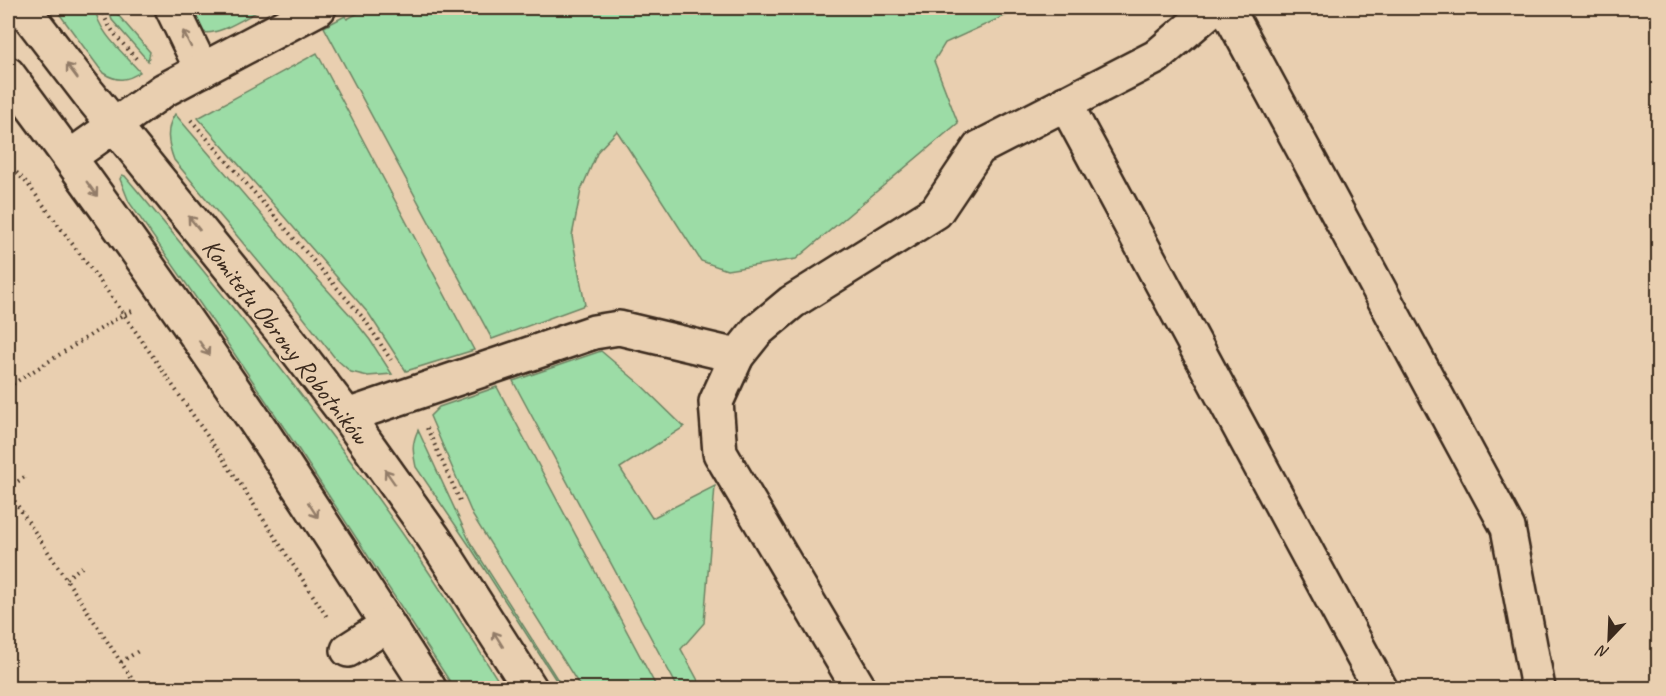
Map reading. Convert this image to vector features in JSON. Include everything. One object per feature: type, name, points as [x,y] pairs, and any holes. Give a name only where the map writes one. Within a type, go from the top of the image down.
[{"type":"street","name":"Komitetu Obrony Robotników","points":[[23,8],[89,94],[285,334],[347,416],[434,538],[530,688]]},
{"type":"street","points":[[172,8],[202,70]]},
{"type":"street","points":[[859,688],[720,453],[716,402],[737,356],[757,331],[792,302],[936,212],[979,148],[1156,57],[1213,8]]},
{"type":"street","points":[[1227,8],[1508,528],[1538,688]]},
{"type":"street","points":[[70,157],[164,90],[305,11]]},
{"type":"street","points":[[8,74],[70,157],[253,418],[429,688]]},
{"type":"street","points":[[1065,103],[1380,688]]},
{"type":"street","points":[[347,416],[594,332],[619,328],[737,356]]},
{"type":"street","points":[[348,650],[387,625]]},
{"type":"path","points":[[102,8],[108,25],[143,66]]},
{"type":"path","points":[[187,117],[365,320],[393,364]]},
{"type":"path","points":[[8,164],[27,183],[124,314],[242,485],[348,650]]},
{"type":"path","points":[[8,387],[124,314],[137,309]]},
{"type":"path","points":[[26,476],[8,489],[138,688]]},
{"type":"path","points":[[66,578],[85,565]]},
{"type":"path","points":[[121,662],[140,650]]},
{"type":"green space","points":[[55,8],[95,8],[106,34],[140,72],[122,79],[103,73]]},
{"type":"green space","points":[[108,8],[112,8],[150,52],[148,61],[112,20]]},
{"type":"green space","points":[[182,8],[261,8],[229,27],[206,33],[195,27]]},
{"type":"green space","points":[[368,8],[1022,8],[945,43],[934,61],[958,123],[796,259],[727,270],[701,261],[617,131],[598,151],[581,190],[572,236],[585,305],[492,339],[324,27]]},
{"type":"green space","points":[[317,53],[474,350],[406,371],[369,314],[198,118]]},
{"type":"green space","points":[[175,114],[351,316],[392,374],[368,376],[351,372],[335,358],[174,160],[168,137]]},
{"type":"green space","points":[[122,175],[241,317],[352,463],[432,577],[503,688],[454,688],[299,450],[129,202],[120,179]]},
{"type":"green space","points":[[601,351],[641,385],[684,427],[620,468],[652,518],[715,486],[704,623],[681,649],[702,688],[678,688],[513,381]]},
{"type":"green space","points":[[497,387],[657,688],[581,688],[473,516],[430,416],[439,407]]},
{"type":"green space","points":[[418,430],[470,542],[563,688],[416,467],[413,448]]}]
